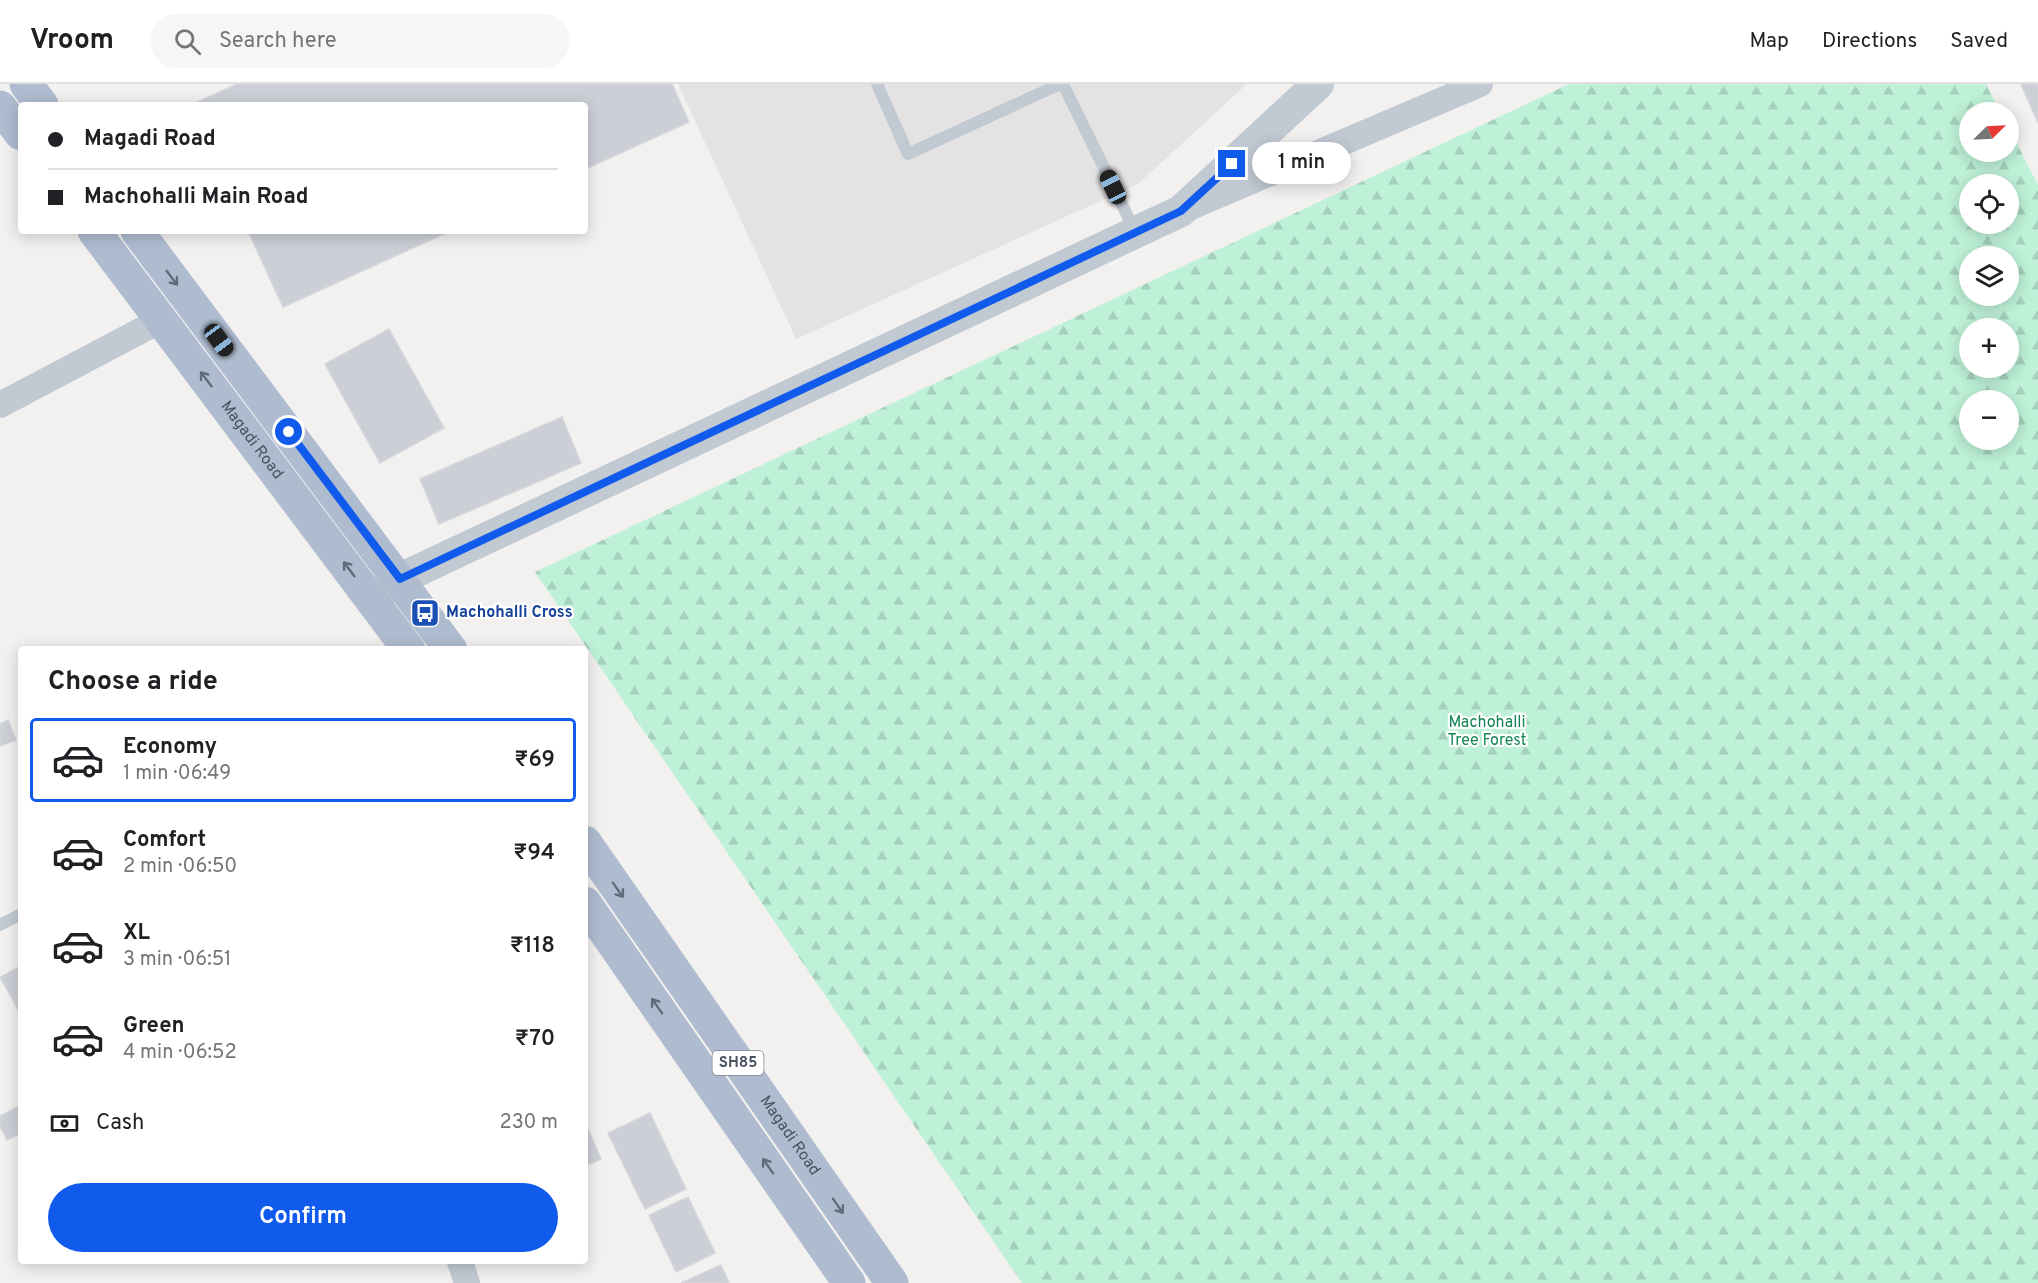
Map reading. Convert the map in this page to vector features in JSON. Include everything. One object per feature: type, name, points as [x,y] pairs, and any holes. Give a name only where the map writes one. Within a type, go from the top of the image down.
[{"type":"main road","points":[[26,84],[40,102]]},
{"type":"main road","points":[[0,106],[18,130]]},
{"type":"main road","name":"Magadi Road","points":[[96,234],[406,646]]},
{"type":"main road","name":"Magadi Road","points":[[139,234],[448,646]]},
{"type":"main road","name":"Magadi Road","points":[[588,846],[892,1283]]},
{"type":"main road","name":"SH85","points":[[588,907],[849,1283]]},
{"type":"street","points":[[1181,211],[1318,84]]},
{"type":"street","points":[[371,598],[400,579],[1135,232],[1480,84]]},
{"type":"street","points":[[0,405],[161,320]]},
{"type":"street","points":[[461,1264],[467,1283]]},
{"type":"lane","points":[[877,84],[908,154],[1062,84],[1135,232]]},
{"type":"lane","points":[[0,925],[18,916]]},
{"type":"shaded area","points":[[678,84],[1247,84],[1138,184],[796,339]]},
{"type":"green space","name":"Machohalli Tree Forest","points":[[1569,84],[1986,84],[1995,102],[1959,102],[1959,162],[2019,162],[2019,148],[2038,185],[2038,1283],[1022,1283],[588,649],[588,646],[586,646],[535,572]]},
{"type":"building","points":[[237,84],[672,84],[689,122],[588,168],[588,102],[198,102]]},
{"type":"building","points":[[2021,84],[2038,84],[2038,123]]},
{"type":"building","points":[[249,234],[443,234],[283,307]]},
{"type":"building","points":[[389,329],[444,428],[380,463],[325,364]]},
{"type":"building","points":[[562,417],[581,463],[439,524],[420,479]]},
{"type":"building","points":[[8,720],[16,740],[0,746],[0,724]]},
{"type":"building","points":[[18,968],[18,1010],[0,977]]},
{"type":"building","points":[[18,1107],[18,1134],[7,1140],[0,1126],[0,1116]]},
{"type":"building","points":[[650,1113],[686,1189],[645,1209],[608,1133]]},
{"type":"building","points":[[588,1129],[601,1159],[588,1165]]},
{"type":"building","points":[[688,1197],[715,1253],[676,1272],[649,1215]]},
{"type":"building","points":[[721,1265],[729,1283],[681,1283]]},
{"type":"place","name":"Machohalli Cross","points":[[425,613]]},
{"type":"route","points":[[289,432],[400,579],[1181,211],[1232,164]]}]
